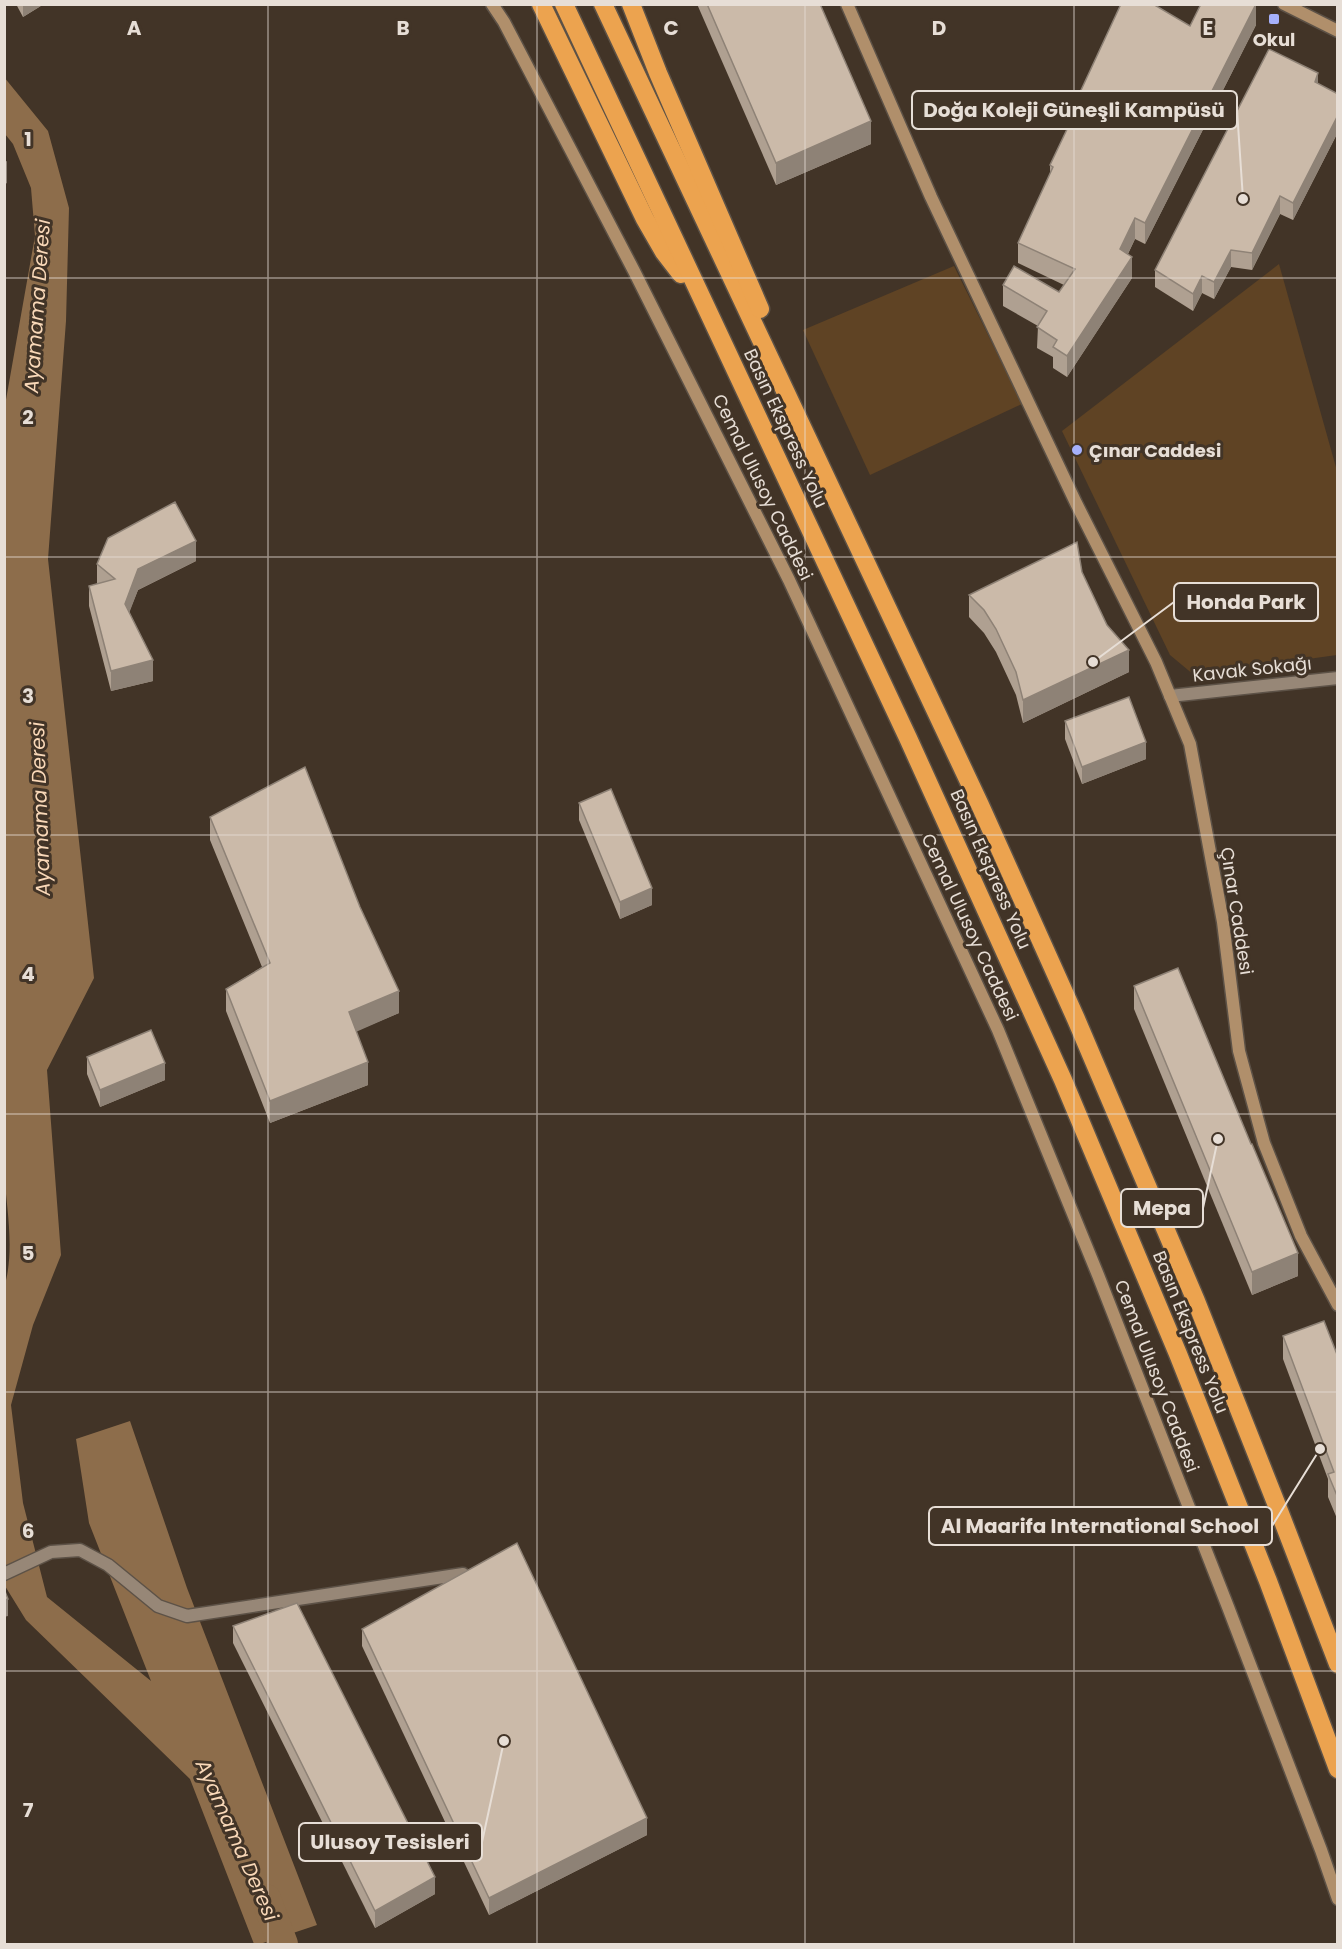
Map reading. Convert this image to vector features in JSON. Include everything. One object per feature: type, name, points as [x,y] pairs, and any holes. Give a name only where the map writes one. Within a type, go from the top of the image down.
[{"type":"highway","points":[[541,4],[645,219],[664,252],[702,300]]},
{"type":"highway","name":"Basın Ekspress Yolu","points":[[564,4],[903,728],[1067,1090],[1178,1354],[1268,1581],[1338,1769]]},
{"type":"highway","name":"Basın Ekspress Yolu","points":[[603,4],[980,805],[1109,1095],[1208,1333],[1338,1664]]},
{"type":"highway","points":[[631,4],[658,73],[764,318],[768,353]]},
{"type":"highway","points":[[638,4],[658,73]]},
{"type":"main road","name":"Cemal Ulusoy Caddesi","points":[[492,4],[504,22],[594,193],[789,580],[998,1030],[1098,1275],[1228,1607],[1338,1899]]},
{"type":"main road","name":"Çınar Caddesi","points":[[847,4],[936,207],[1077,503],[1156,662],[1190,744],[1223,922],[1239,1051],[1264,1143],[1301,1236],[1334,1288],[1338,1305]]},
{"type":"main road","points":[[1284,4],[1338,31]]},
{"type":"street","name":"Kavak Sokağı","points":[[1170,696],[1338,678]]},
{"type":"street","points":[[4,1574],[51,1552],[80,1550],[108,1565],[158,1606],[187,1616],[463,1574]]},
{"type":"shaded area","points":[[1279,264],[1337,471],[1337,655],[1194,675],[1170,655],[1062,431]]},
{"type":"shaded area","points":[[954,266],[1022,404],[870,475],[803,330]]},
{"type":"water","points":[[4,77],[48,131],[69,208],[66,321],[48,559],[94,978],[47,1070],[61,1255],[33,1325],[11,1405],[23,1503],[47,1597],[151,1681],[89,1523],[76,1439],[130,1421],[187,1588],[317,1925],[260,1944],[254,1944],[190,1779],[26,1620],[5,1586],[4,1288],[10,1246],[4,1173],[4,411],[35,236],[31,188],[13,144],[5,134]]},
{"type":"building","points":[[707,4],[820,4],[871,121],[776,163]]},
{"type":"building","points":[[1121,4],[1153,4],[1190,26],[1201,4],[1256,4],[1145,223],[1135,218],[1120,249],[1132,257],[1067,356],[1053,347],[1057,340],[1037,327],[1047,311],[1003,285],[1014,266],[1059,292],[1075,269],[1018,243],[1053,167],[1050,165],[1080,102],[1076,101]]},
{"type":"building","points":[[1269,49],[1318,73],[1315,82],[1338,94],[1338,115],[1293,203],[1280,196],[1252,253],[1231,250],[1214,282],[1202,276],[1193,294],[1155,270]]},
{"type":"building","points":[[175,502],[196,541],[138,569],[125,604],[153,660],[111,671],[89,586],[115,579],[97,564],[108,538]]},
{"type":"building","points":[[1077,542],[1082,572],[1107,625],[1129,650],[1023,700],[1016,672],[996,629],[984,610],[969,595]]},
{"type":"building","points":[[1129,697],[1146,742],[1082,767],[1065,721]]},
{"type":"building","points":[[305,767],[360,907],[399,991],[349,1012],[368,1062],[270,1101],[226,989],[270,963],[210,817]]},
{"type":"building","points":[[611,789],[652,888],[620,902],[579,803]]},
{"type":"building","points":[[1178,968],[1298,1253],[1252,1272],[1134,986]]},
{"type":"building","points":[[151,1030],[165,1063],[100,1090],[87,1057]]},
{"type":"building","points":[[1324,1321],[1338,1357],[1338,1498],[1328,1474],[1334,1472],[1283,1336]]},
{"type":"building","points":[[517,1543],[647,1818],[489,1898],[362,1629]]},
{"type":"building","points":[[297,1603],[435,1877],[375,1911],[233,1626]]},
{"type":"waterway","name":"Ayamama Deresi","points":[[266,1899],[283,1944]]},
{"type":"place","name":"Okul","points":[[1274,19]]},
{"type":"place","name":"Doğa Koleji Güneşli Kampüsü","points":[[1243,199]]},
{"type":"place","name":"Çınar Caddesi","points":[[1077,450]]},
{"type":"place","name":"Honda Park","points":[[1093,662]]},
{"type":"place","name":"Mepa","points":[[1218,1139]]},
{"type":"place","name":"Al Maarifa International School","points":[[1320,1449]]},
{"type":"place","name":"Ulusoy Tesisleri","points":[[504,1741]]}]
